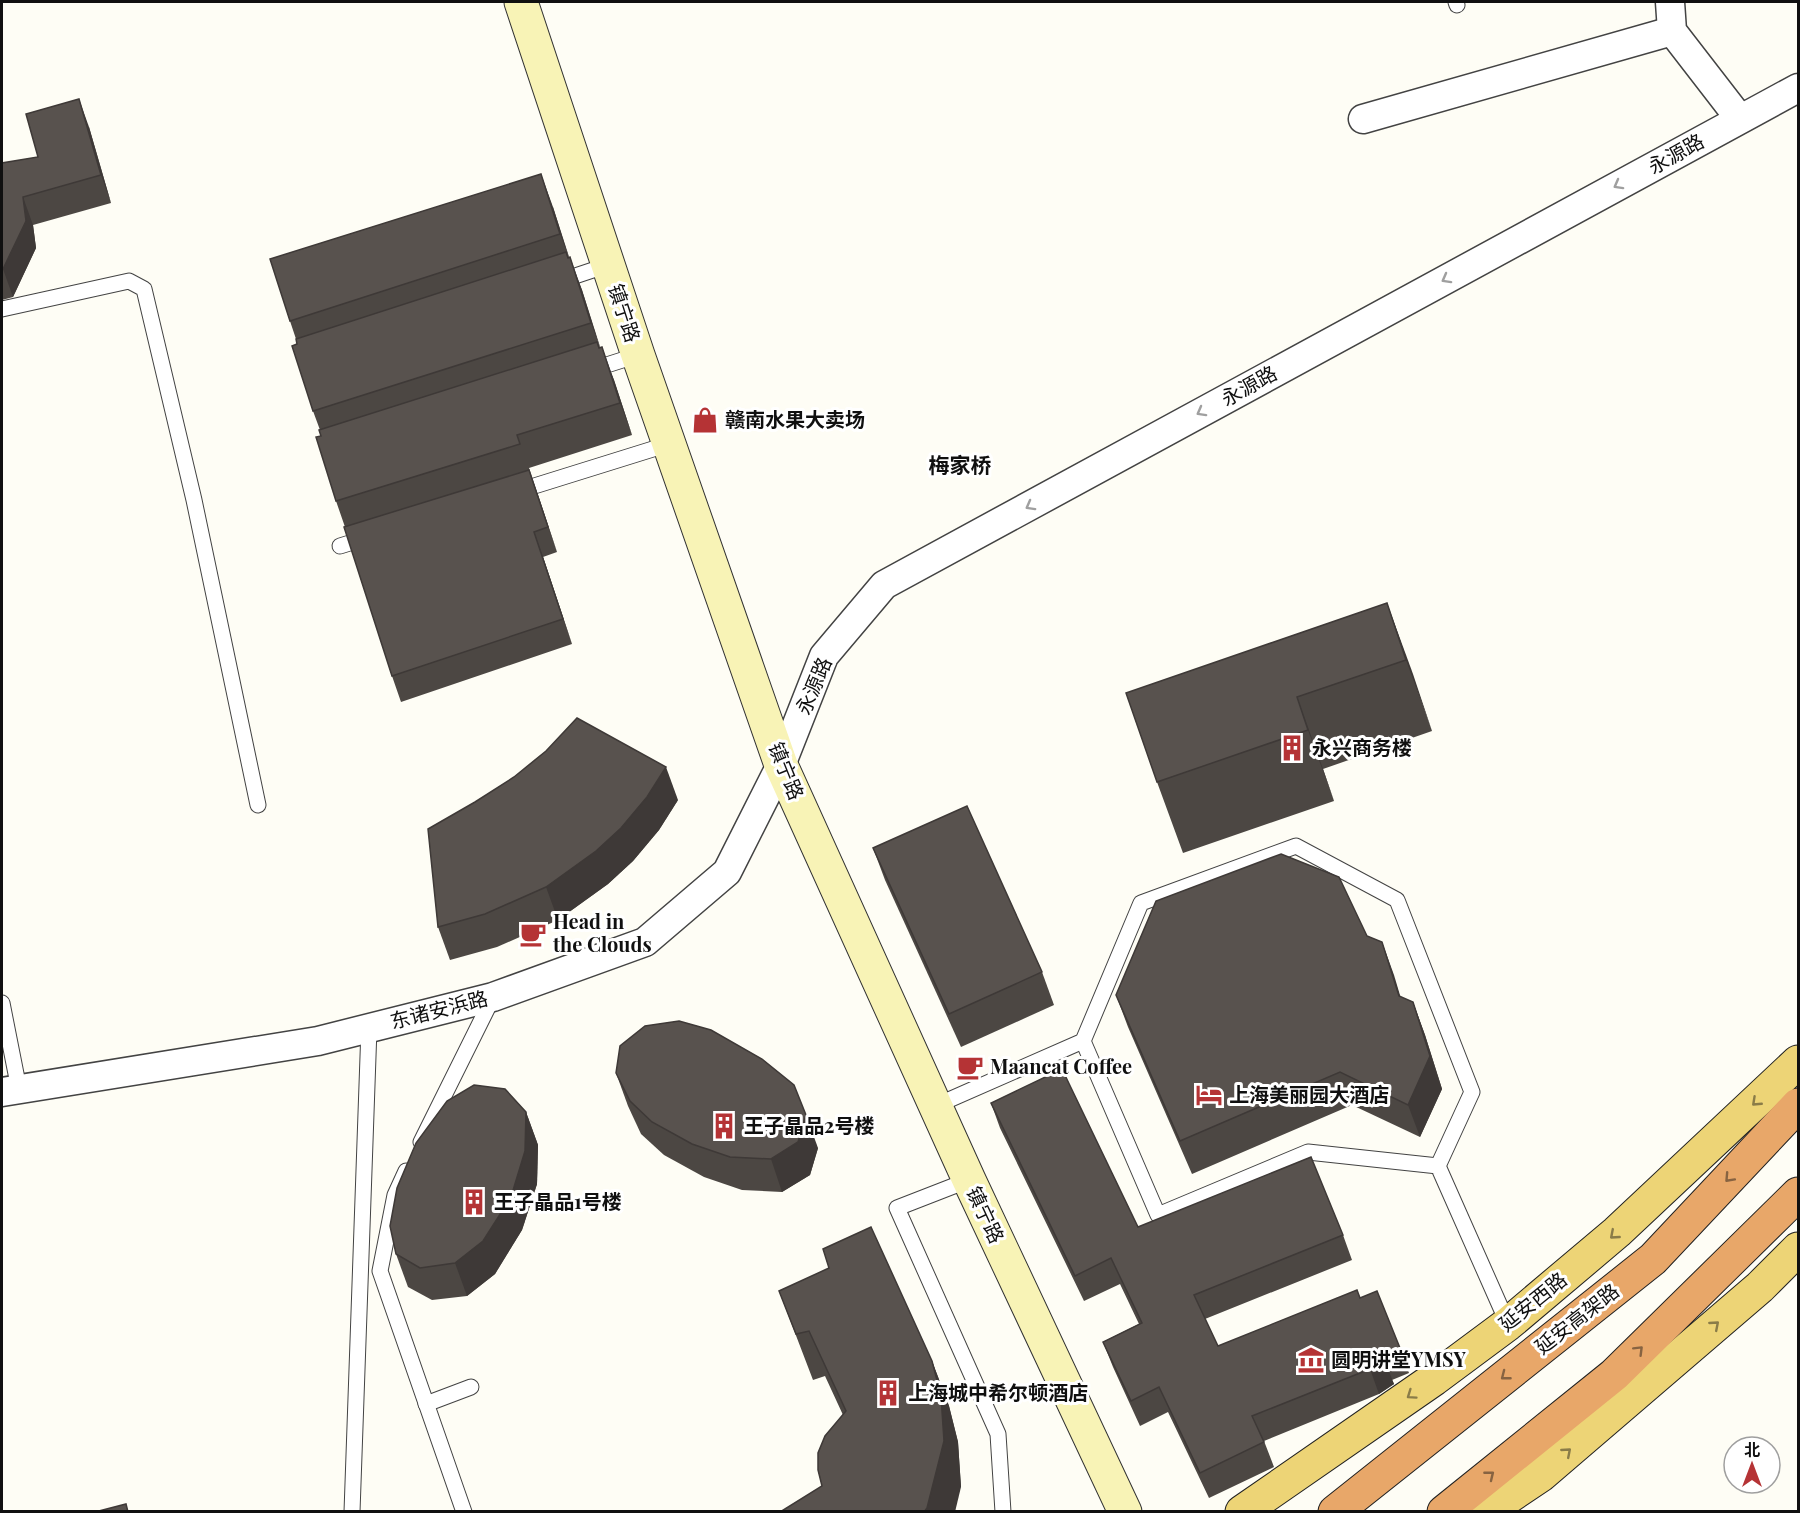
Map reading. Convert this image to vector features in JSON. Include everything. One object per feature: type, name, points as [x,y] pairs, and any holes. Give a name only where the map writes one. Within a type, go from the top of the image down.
[{"type":"highway","name":"延安高架路","points":[[1335,1512],[1653,1259],[1798,1105]]},
{"type":"highway","points":[[1444,1512],[1614,1375],[1798,1194]]},
{"type":"main road","name":"延安西路","points":[[1242,1512],[1508,1324],[1617,1232],[1798,1062]]},
{"type":"main road","points":[[1486,1512],[1541,1475],[1760,1287],[1798,1249]]},
{"type":"street","name":"镇宁路","points":[[521,2],[638,356],[782,765],[935,1106],[1125,1512]]},
{"type":"street","points":[[1670,2],[1672,31],[1740,119]]},
{"type":"street","points":[[1363,119],[1672,31]]},
{"type":"street","name":"永源路","points":[[782,765],[824,656],[884,585],[1798,88]]},
{"type":"street","name":"东诸安浜路","points":[[10,1091],[318,1041],[493,997],[645,942],[727,872],[782,765]]},
{"type":"lane","points":[[542,286],[608,265]]},
{"type":"lane","points":[[2,309],[129,280],[144,289],[194,500],[258,806]]},
{"type":"lane","points":[[581,373],[638,356]]},
{"type":"lane","points":[[499,497],[669,444]]},
{"type":"lane","points":[[340,546],[386,532]]},
{"type":"lane","points":[[935,1106],[1083,1041],[1141,903],[1296,846],[1397,900],[1472,1092],[1438,1166],[1508,1324]]},
{"type":"lane","points":[[464,1512],[380,1271],[395,1195],[493,997]]},
{"type":"lane","points":[[2,1003],[10,1091]]},
{"type":"lane","points":[[352,1512],[369,1028]]},
{"type":"lane","points":[[1083,1041],[1158,1215],[1308,1152],[1438,1166]]},
{"type":"lane","points":[[969,1180],[897,1208],[998,1434],[1003,1512]]},
{"type":"lane","points":[[426,1404],[471,1387]]},
{"type":"building","points":[[79,99],[101,175],[23,197],[26,221],[2,269],[2,163],[38,157],[26,114]]},
{"type":"building","points":[[541,174],[560,234],[290,321],[270,259]]},
{"type":"building","points":[[566,252],[568,258],[570,257],[591,323],[313,411],[292,346],[297,344],[296,339]]},
{"type":"building","points":[[597,342],[599,348],[602,347],[620,403],[517,435],[520,444],[336,501],[316,437],[321,436],[319,430]]},
{"type":"building","points":[[529,470],[548,527],[534,532],[563,619],[392,676],[344,527]]},
{"type":"building","points":[[1387,603],[1406,660],[1297,697],[1308,730],[1157,782],[1126,693]]},
{"type":"building","points":[[577,718],[666,767],[647,797],[621,828],[596,851],[546,887],[485,914],[438,927],[428,829],[514,777],[546,751]]},
{"type":"building","points":[[967,806],[1042,972],[949,1014],[873,848]]},
{"type":"building","points":[[1281,854],[1339,877],[1367,936],[1382,942],[1399,996],[1413,1002],[1430,1056],[1408,1105],[1340,1072],[1180,1141],[1116,995],[1156,901]]},
{"type":"building","name":"王子晶品2号楼","points":[[679,1021],[711,1030],[762,1059],[794,1085],[806,1115],[798,1142],[771,1159],[730,1157],[692,1144],[652,1122],[630,1101],[616,1073],[620,1046],[645,1026]]},
{"type":"building","points":[[1062,1069],[1138,1227],[1311,1157],[1343,1235],[1194,1295],[1218,1346],[1357,1290],[1360,1298],[1377,1291],[1400,1348],[1383,1355],[1384,1359],[1370,1369],[1252,1416],[1264,1442],[1200,1473],[1159,1387],[1131,1401],[1103,1342],[1142,1323],[1111,1258],[1075,1276],[991,1103]]},
{"type":"building","name":"王子晶品1号楼","points":[[474,1085],[505,1089],[526,1112],[525,1151],[511,1197],[483,1241],[455,1263],[420,1268],[396,1254],[390,1226],[397,1188],[416,1143],[447,1101]]},
{"type":"building","name":"上海城中希尔顿酒店","points":[[871,1227],[932,1361],[941,1396],[944,1441],[927,1508],[924,1512],[780,1512],[822,1486],[818,1470],[818,1453],[825,1436],[846,1411],[809,1331],[796,1334],[779,1291],[829,1268],[823,1249]]},
{"type":"building","points":[[126,1504],[128,1512],[95,1512]]},
{"type":"place","name":"赣南水果大卖场","points":[[705,420]]},
{"type":"place","name":"永兴商务楼","points":[[1292,748]]},
{"type":"place","name":"Head in the Clouds","points":[[533,934]]},
{"type":"place","name":"Maancat Coffee","points":[[970,1067]]},
{"type":"place","name":"上海美丽园大酒店","points":[[1209,1095]]},
{"type":"place","name":"王子晶品2号楼","points":[[724,1126]]},
{"type":"place","name":"王子晶品1号楼","points":[[474,1202]]},
{"type":"place","name":"圆明讲堂YMSY","points":[[1311,1360]]},
{"type":"place","name":"上海城中希尔顿酒店","points":[[888,1393]]},
{"type":"district","name":"梅家桥","points":[[960,466]]}]
